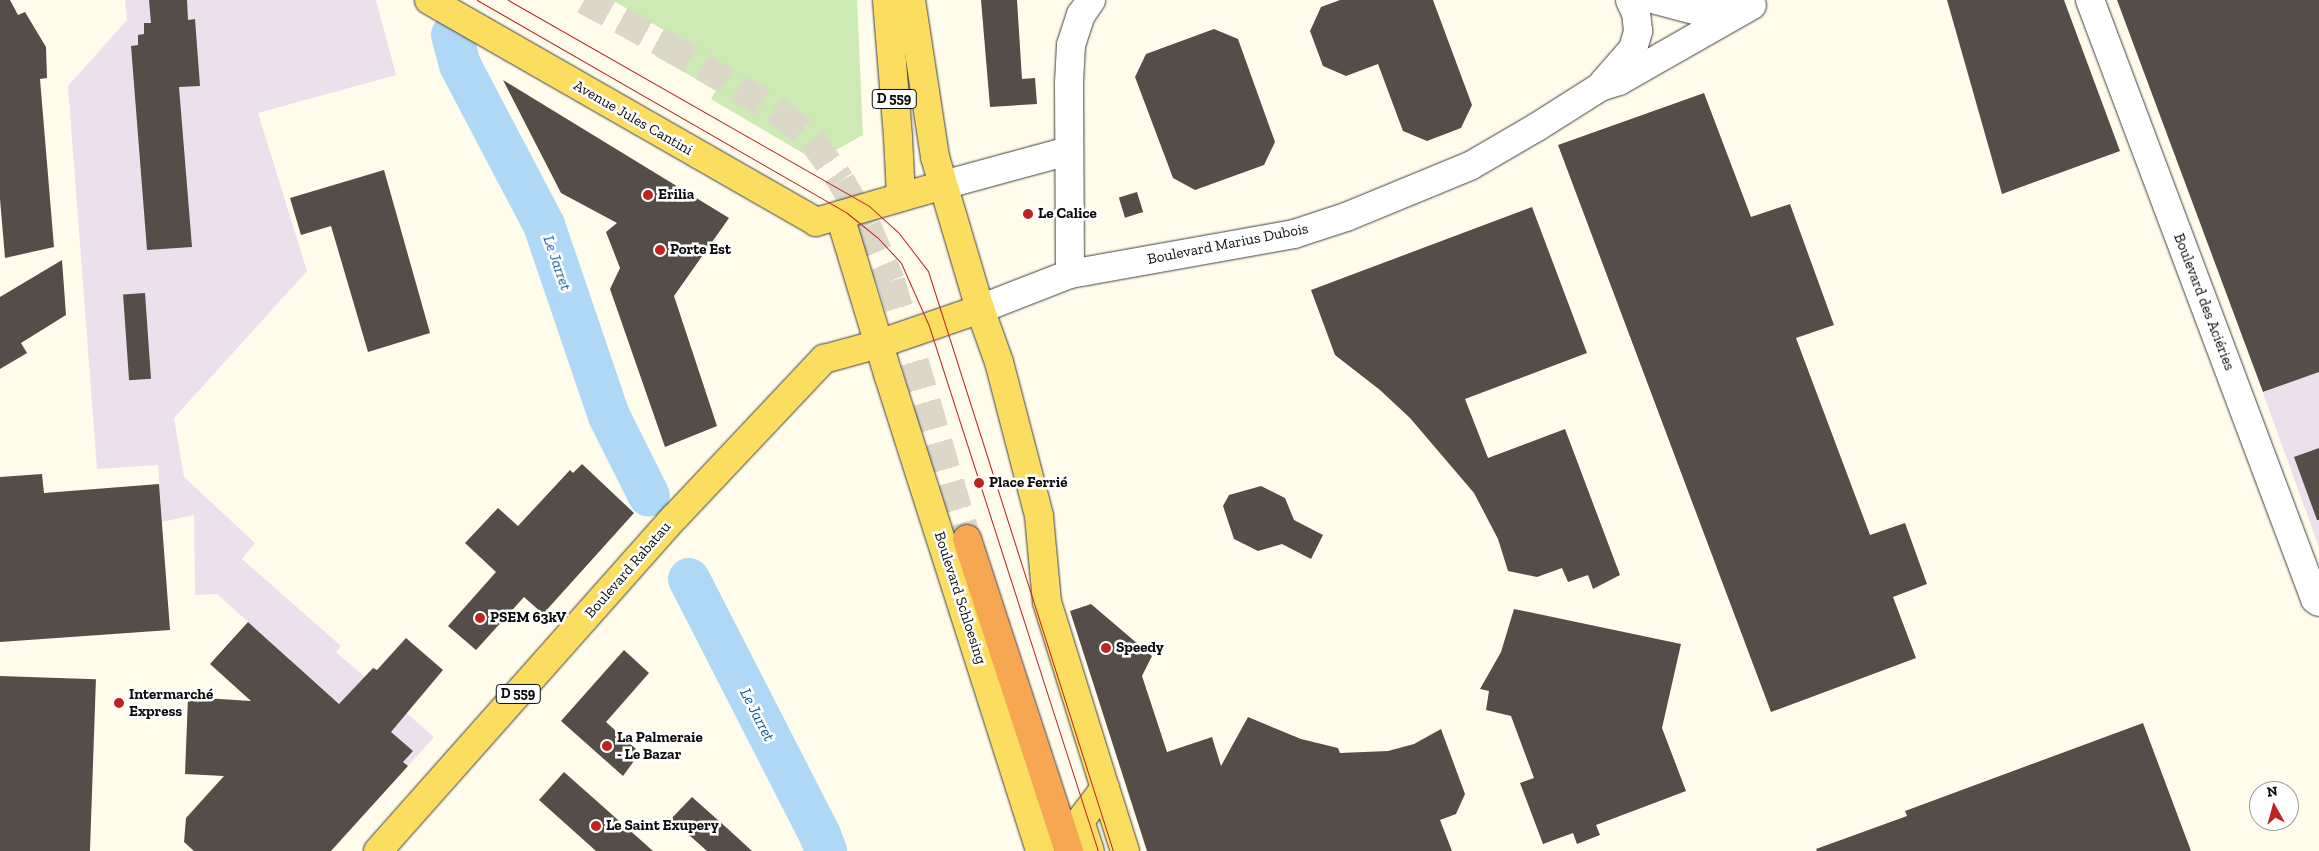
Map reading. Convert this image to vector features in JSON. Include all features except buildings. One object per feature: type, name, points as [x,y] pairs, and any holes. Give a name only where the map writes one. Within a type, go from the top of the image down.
[{"type":"highway","points":[[967,539],[1069,851]]},
{"type":"main road","name":"Avenue Jules Cantini","points":[[429,0],[816,222],[943,185]]},
{"type":"main road","name":"D 559","points":[[887,0],[901,197]]},
{"type":"main road","name":"D 559","points":[[879,344],[980,308],[935,158],[911,0]]},
{"type":"main road","name":"Boulevard Schloesing","points":[[840,216],[1040,851]]},
{"type":"main road","points":[[980,308],[999,362],[1039,516],[1047,602],[1125,851]]},
{"type":"main road","name":"Boulevard Rabatau","points":[[378,851],[666,527],[824,359],[879,344]]},
{"type":"main road","points":[[1090,851],[1080,821],[1105,788]]},
{"type":"street","points":[[1070,274],[1068,151],[1071,44],[1081,15],[1091,0]]},
{"type":"street","name":"Boulevard Marius Dubois","points":[[980,308],[1070,274],[1294,234],[1346,218],[1470,166],[1537,127],[1600,86],[1634,49],[1638,31],[1636,13],[1630,0]]},
{"type":"street","points":[[1656,0],[1698,11],[1758,3]]},
{"type":"street","name":"Boulevard des Aciéries","points":[[2090,0],[2315,599],[2319,602]]},
{"type":"street","name":"Boulevard Marius Dubois","points":[[1600,86],[1619,81],[1758,3]]},
{"type":"street","points":[[943,185],[1068,151]]},
{"type":"shaded area","points":[[125,0],[376,0],[396,75],[258,113],[307,271],[174,418],[184,477],[255,543],[242,559],[341,646],[336,652],[434,737],[408,766],[217,594],[195,595],[194,515],[162,522],[158,465],[97,469],[68,86],[127,20]]},
{"type":"shaded area","points":[[2319,371],[2319,547],[2263,393]]},
{"type":"green space","points":[[612,0],[857,0],[863,135],[816,161],[711,99],[716,90],[655,56],[669,33]]},
{"type":"waterway","name":"Le Jarret","points":[[452,35],[460,65],[544,225],[609,416],[649,496]]},
{"type":"waterway","name":"Le Jarret","points":[[689,579],[820,835],[826,851]]},
{"type":"tunnel","points":[[584,0],[666,45],[780,113],[812,140],[841,181],[867,226],[891,281],[967,539]]},
{"type":"tram line","points":[[477,0],[847,213],[877,237],[901,263],[929,326],[1098,851]]},
{"type":"tram line","points":[[508,0],[869,206],[898,232],[928,271],[1113,851]]},
{"type":"place","name":"Erilia","points":[[648,195]]},
{"type":"place","name":"Le Calice","points":[[1028,214]]},
{"type":"place","name":"Porte Est","points":[[660,250]]},
{"type":"place","name":"Place Ferrié","points":[[979,483]]},
{"type":"place","name":"PSEM 63kV","points":[[480,618]]},
{"type":"place","name":"Speedy","points":[[1106,648]]},
{"type":"place","name":"Intermarché Express","points":[[119,703]]},
{"type":"place","name":"La Palmeraie - Le Bazar","points":[[607,746]]},
{"type":"place","name":"Le Saint Exupery","points":[[596,826]]}]
